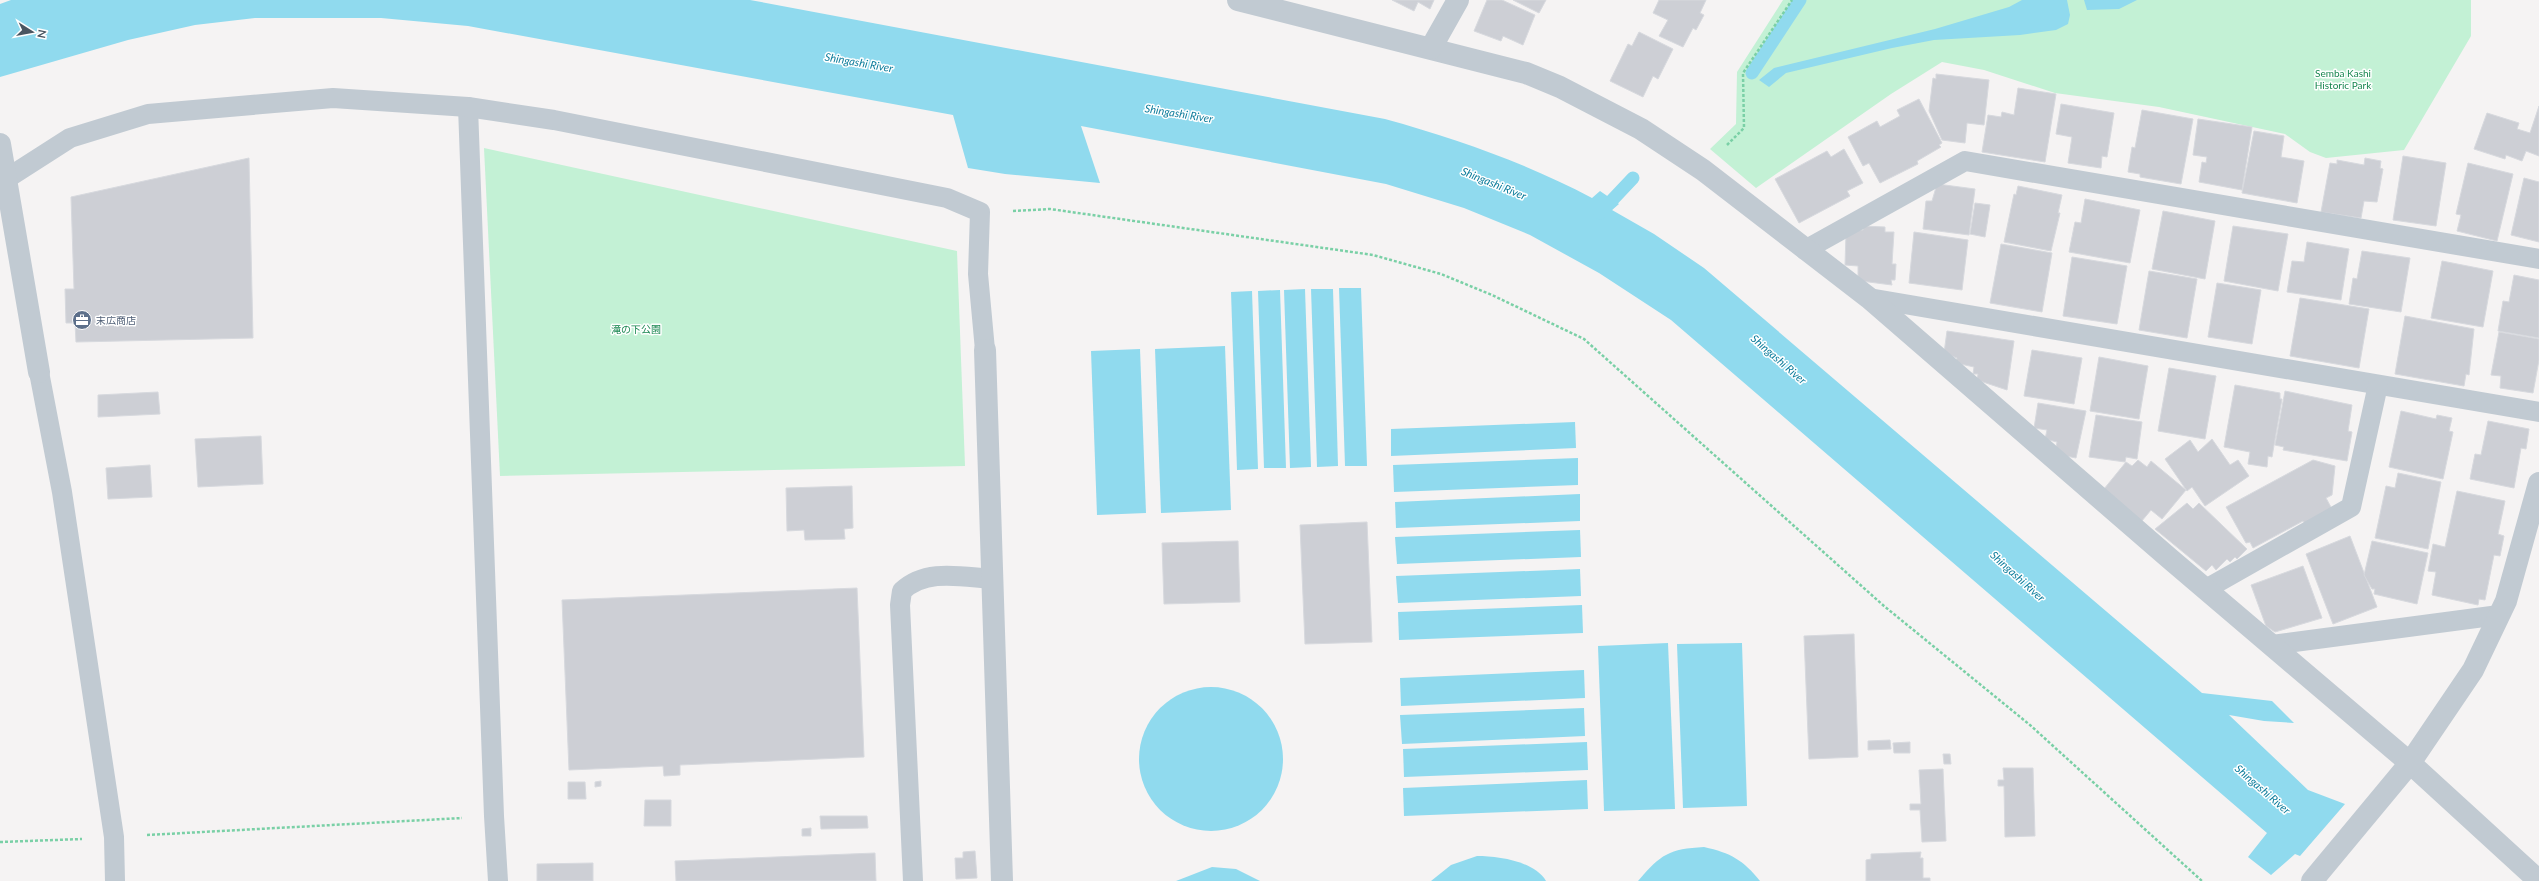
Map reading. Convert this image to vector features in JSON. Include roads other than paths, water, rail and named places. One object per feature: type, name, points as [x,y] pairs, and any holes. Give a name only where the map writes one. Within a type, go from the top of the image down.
[{"type":"street","points":[[1238,0],[1526,73],[1560,87],[1642,129],[1703,170],[1756,209],[1805,250],[1869,298],[2410,763],[2539,881]]},
{"type":"street","points":[[1431,48],[1458,0]]},
{"type":"street","points":[[0,144],[39,372]]},
{"type":"street","points":[[985,350],[1002,881]]},
{"type":"street","points":[[2312,881],[2410,763],[2473,670],[2506,601],[2535,524],[2539,483]]},
{"type":"lane","points":[[6,179],[70,138],[148,114],[333,98],[468,107],[554,120],[939,196],[980,212],[978,274],[985,350]]},
{"type":"lane","points":[[468,107],[494,816],[498,881]]},
{"type":"lane","points":[[1805,250],[1965,161],[2539,259]]},
{"type":"lane","points":[[1869,298],[2539,412]]},
{"type":"lane","points":[[39,372],[62,492],[114,837],[115,881]]},
{"type":"lane","points":[[2206,589],[2351,507],[2378,385]]},
{"type":"lane","points":[[913,881],[901,613],[902,591],[911,582],[930,576],[993,579]]},
{"type":"lane","points":[[2272,645],[2499,615]]},
{"type":"water","name":"Shingashi River","points":[[11,0],[750,0],[1385,119],[1465,144],[1542,174],[1592,198],[1600,191],[1619,204],[1612,210],[1654,234],[1704,268],[2202,693],[2272,701],[2294,723],[2264,721],[2229,715],[2308,790],[2345,804],[2300,856],[2295,854],[2271,875],[2248,857],[2267,833],[1671,320],[1599,273],[1530,235],[1464,208],[1386,184],[1081,126],[1100,183],[1005,174],[968,168],[953,115],[468,26],[381,18],[255,18],[195,25],[128,40],[0,77],[0,4]]},
{"type":"water","points":[[2022,0],[2067,0],[2070,15],[2068,24],[2056,30],[2020,35],[1934,40],[1892,48],[1786,73],[1769,87],[1759,80],[1774,68],[1935,29],[2009,7]]},
{"type":"water","points":[[2084,0],[2137,0],[2119,9],[2087,10]]},
{"type":"water","points":[[1339,288],[1361,288],[1367,466],[1345,466]]},
{"type":"water","points":[[1305,289],[1311,467],[1290,468],[1284,290]]},
{"type":"water","points":[[1311,289],[1333,289],[1338,466],[1317,467]]},
{"type":"water","points":[[1280,290],[1286,468],[1264,468],[1258,291]]},
{"type":"water","points":[[1252,291],[1258,469],[1237,470],[1231,292]]},
{"type":"water","points":[[1225,346],[1231,510],[1161,513],[1155,349]]},
{"type":"water","points":[[1140,349],[1146,513],[1097,515],[1091,351]]},
{"type":"water","points":[[1575,422],[1576,448],[1391,456],[1391,429]]},
{"type":"water","points":[[1578,458],[1578,485],[1394,492],[1393,465]]},
{"type":"water","points":[[1580,494],[1580,521],[1396,528],[1395,502]]},
{"type":"water","points":[[1580,530],[1581,557],[1397,564],[1395,537]]},
{"type":"water","points":[[1580,569],[1581,596],[1398,603],[1396,576]]},
{"type":"water","points":[[1582,605],[1583,633],[1399,640],[1398,612]]},
{"type":"water","points":[[1668,643],[1675,809],[1604,811],[1598,646]]},
{"type":"water","points":[[1742,643],[1747,806],[1683,808],[1677,644]]},
{"type":"water","points":[[1584,670],[1585,698],[1401,706],[1400,678]]},
{"type":"water","points":[[1211,687],[1232,690],[1251,699],[1262,708],[1271,719],[1280,738],[1283,759],[1280,780],[1271,799],[1262,810],[1251,819],[1232,828],[1211,831],[1190,828],[1171,819],[1160,810],[1151,799],[1142,780],[1139,759],[1142,738],[1151,719],[1160,708],[1171,699],[1190,690]]},
{"type":"water","points":[[1584,708],[1585,736],[1402,744],[1400,715]]},
{"type":"water","points":[[1587,742],[1588,770],[1404,777],[1403,749]]},
{"type":"water","points":[[1587,780],[1588,809],[1404,816],[1403,788]]},
{"type":"water","points":[[1704,847],[1736,858],[1760,881],[1638,881],[1653,865],[1666,855],[1682,849]]},
{"type":"water","points":[[1477,856],[1495,857],[1524,864],[1540,874],[1546,881],[1431,881],[1451,865]]},
{"type":"water","points":[[1212,867],[1236,869],[1260,881],[1176,881]]},
{"type":"waterway","points":[[1752,73],[1800,0]]},
{"type":"waterway","points":[[1600,213],[1633,178]]},
{"type":"place","name":"末広商店","points":[[82,320]]},
{"type":"park label","name":"Semba Kashi Historic Park","points":[[2343,78]]},
{"type":"park label","name":"滝の下公園","points":[[636,329]]}]
